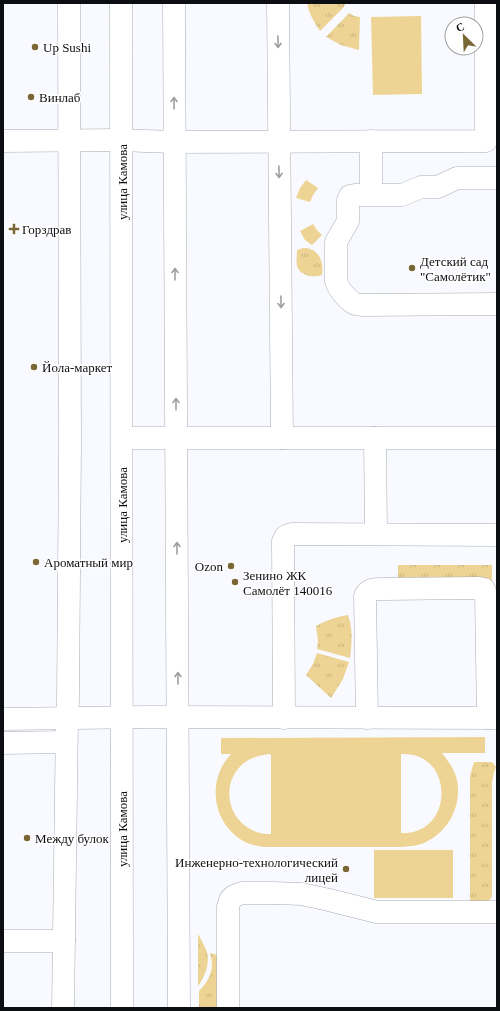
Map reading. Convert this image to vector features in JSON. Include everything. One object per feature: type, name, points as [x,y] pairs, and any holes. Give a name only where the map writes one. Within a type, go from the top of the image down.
[{"type":"street","points":[[63,1008],[70,454],[69,3]]},
{"type":"street","name":"улица Камова","points":[[122,3],[122,1008]]},
{"type":"street","points":[[174,3],[179,1008]]},
{"type":"street","points":[[278,3],[282,438]]},
{"type":"street","points":[[3,141],[492,141],[486,3]]},
{"type":"street","points":[[370,142],[371,194]]},
{"type":"street","points":[[497,178],[454,179],[438,187],[421,187],[402,195],[355,194],[350,196],[348,200],[348,221],[336,242],[337,286],[356,304],[497,304]]},
{"type":"street","points":[[122,438],[497,438]]},
{"type":"street","points":[[375,438],[376,534]]},
{"type":"street","points":[[284,718],[282,541],[286,536],[292,534],[497,535]]},
{"type":"street","points":[[3,719],[122,717],[284,718],[367,718],[493,718],[486,594],[484,589],[373,589],[368,591],[365,596],[367,718]]},
{"type":"street","points":[[3,743],[66,742]]},
{"type":"street","points":[[228,1008],[228,907],[230,900],[234,896],[242,893],[273,892],[302,894],[377,912],[497,912]]},
{"type":"street","points":[[3,941],[64,941]]},
{"type":"green space","points":[[307,3],[346,3],[343,8],[320,31],[312,18]]},
{"type":"green space","points":[[349,13],[360,17],[359,50],[341,45],[326,37]]},
{"type":"green space","points":[[421,16],[422,94],[373,95],[371,17]]},
{"type":"green space","points":[[306,180],[318,188],[310,202],[296,198],[300,188]]},
{"type":"green space","points":[[313,224],[322,235],[312,245],[305,240],[300,231]]},
{"type":"green space","points":[[309,248],[317,253],[323,268],[322,275],[308,275],[301,272],[297,266],[297,250]]},
{"type":"green space","points":[[398,565],[492,565],[492,581],[398,581]]},
{"type":"green space","points":[[348,615],[352,636],[350,658],[317,649],[318,641],[316,626],[332,619]]},
{"type":"green space","points":[[317,653],[349,662],[343,679],[331,698],[306,675],[313,664]]},
{"type":"green space","points":[[485,737],[485,753],[442,753],[455,773],[458,799],[452,816],[447,824],[434,837],[423,843],[414,846],[402,847],[265,847],[247,843],[235,835],[226,826],[220,815],[216,803],[218,777],[223,765],[231,754],[221,754],[221,738]],"holes":[[[270,754],[271,834],[263,834],[252,830],[243,824],[237,817],[232,808],[230,789],[232,779],[244,763],[250,759]],[[401,754],[419,757],[431,765],[439,778],[442,793],[439,808],[431,821],[419,830],[401,833]]]},
{"type":"green space","points":[[474,762],[492,762],[496,767],[492,783],[492,896],[489,901],[470,904],[470,779]]},
{"type":"green space","points":[[374,850],[453,850],[453,898],[374,898]]},
{"type":"green space","points":[[198,934],[207,952],[208,961],[205,974],[198,986]]},
{"type":"green space","points":[[210,953],[221,956],[221,1008],[199,1008],[199,991],[209,978],[212,969]]},
{"type":"place","name":"Up Sushi","points":[[35,47]]},
{"type":"place","name":"Винлаб","points":[[31,97]]},
{"type":"place","name":"Горздрав","points":[[14,229]]},
{"type":"place","name":"Детский сад \"Самолётик\"","points":[[412,268]]},
{"type":"place","name":"Йола-маркет","points":[[34,367]]},
{"type":"place","name":"Ароматный мир","points":[[36,562]]},
{"type":"place","name":"Ozon","points":[[231,566]]},
{"type":"place","name":"Зенино ЖК Самолёт 140016","points":[[235,582]]},
{"type":"place","name":"Между булок","points":[[27,838]]},
{"type":"place","name":"Инженерно-технологический лицей","points":[[346,869]]}]
